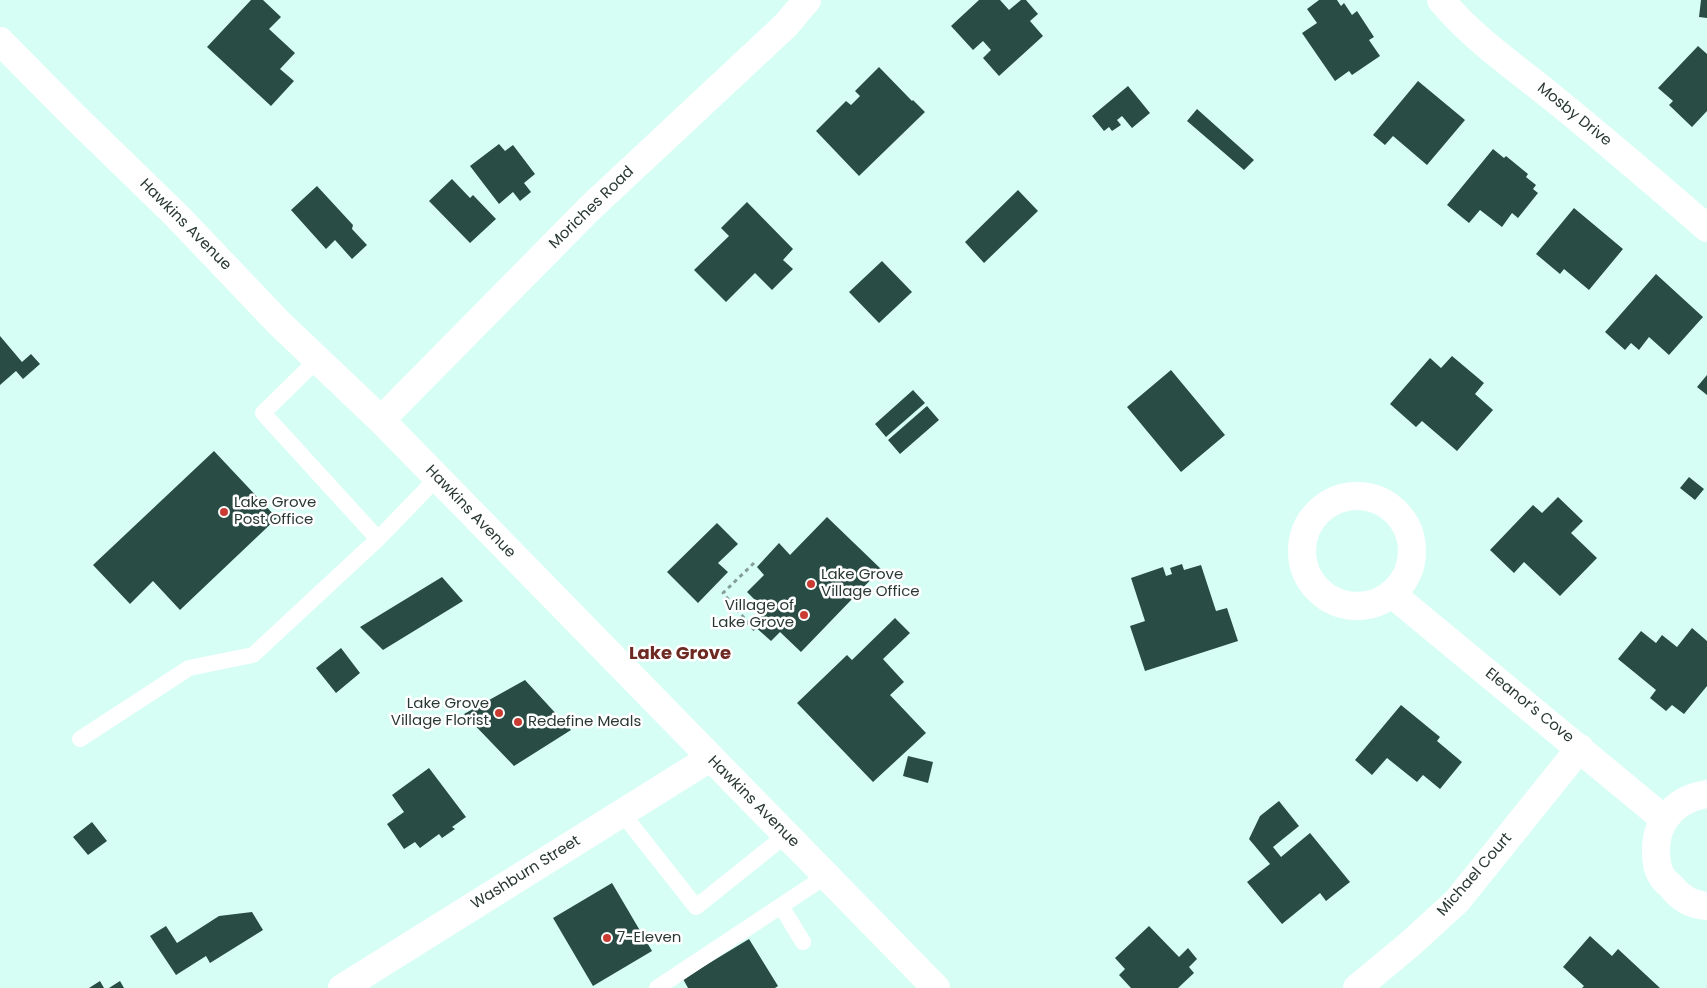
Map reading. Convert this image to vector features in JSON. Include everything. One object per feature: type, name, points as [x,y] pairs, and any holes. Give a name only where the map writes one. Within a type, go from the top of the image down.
[{"type":"street","name":"Moriches Road","points":[[381,420],[589,209],[786,25],[807,0]]},
{"type":"street","name":"Mosby Drive","points":[[1442,0],[1453,14],[1479,38],[1609,144],[1707,228]]},
{"type":"street","name":"Hawkins Avenue","points":[[0,41],[75,117],[178,216],[317,360],[381,420],[936,988]]},
{"type":"street","points":[[1354,495],[1384,502],[1399,514],[1405,523],[1412,541],[1413,552],[1409,571],[1392,594],[1376,604],[1344,606],[1323,596],[1306,575],[1301,558],[1302,539],[1310,520],[1324,506],[1342,497],[1354,495]]},
{"type":"street","name":"Eleanor's Cove","points":[[1392,594],[1664,819]]},
{"type":"street","name":"Michael Court","points":[[1357,988],[1410,944],[1456,901],[1580,748]]},
{"type":"street","name":"Washburn Street","points":[[342,988],[710,758]]},
{"type":"street","points":[[1707,794],[1697,795],[1679,803],[1664,819],[1656,838],[1656,857],[1660,874],[1679,896],[1699,905],[1707,906]]},
{"type":"lane","points":[[317,360],[262,413],[378,539]]},
{"type":"lane","points":[[80,739],[189,668],[253,655],[378,539],[437,478]]},
{"type":"lane","points":[[622,813],[696,907],[786,836]]},
{"type":"lane","points":[[657,988],[826,876]]},
{"type":"lane","points":[[781,906],[803,942]]},
{"type":"path","points":[[754,563],[723,593],[755,631]]},
{"type":"building","points":[[251,0],[263,0],[281,17],[269,29],[295,53],[280,69],[294,81],[271,106],[207,47]]},
{"type":"building","points":[[979,0],[1000,0],[1009,10],[1021,0],[1026,0],[1038,14],[1030,21],[1043,36],[999,76],[983,58],[991,50],[983,41],[973,50],[951,26]]},
{"type":"building","points":[[1319,0],[1337,0],[1341,6],[1344,3],[1352,15],[1357,11],[1374,37],[1369,40],[1380,56],[1352,75],[1349,71],[1335,81],[1302,33],[1317,23],[1307,9]]},
{"type":"building","points":[[1701,0],[1707,0],[1707,18],[1699,17]]},
{"type":"building","points":[[1698,46],[1707,54],[1707,111],[1692,127],[1669,105],[1673,101],[1658,88]]},
{"type":"building","points":[[879,67],[925,112],[859,176],[816,131],[846,101],[851,105],[860,96],[855,91]]},
{"type":"building","points":[[1418,81],[1465,120],[1427,165],[1393,136],[1385,145],[1373,135]]},
{"type":"building","points":[[1128,86],[1150,113],[1132,128],[1122,116],[1117,120],[1121,125],[1112,131],[1109,127],[1104,131],[1092,116]]},
{"type":"building","points":[[1197,109],[1254,160],[1244,170],[1187,121]]},
{"type":"building","points":[[499,144],[505,151],[513,145],[535,174],[524,183],[531,192],[520,201],[513,192],[499,204],[470,166]]},
{"type":"building","points":[[1493,149],[1504,158],[1506,156],[1528,174],[1526,177],[1536,185],[1533,189],[1538,193],[1518,218],[1512,213],[1502,227],[1480,210],[1469,223],[1447,205]]},
{"type":"building","points":[[452,179],[470,198],[473,195],[496,219],[470,243],[429,201]]},
{"type":"building","points":[[317,186],[353,225],[352,229],[367,245],[352,259],[335,240],[326,249],[291,210]]},
{"type":"building","points":[[1018,190],[1038,211],[984,263],[965,242]]},
{"type":"building","points":[[747,202],[793,249],[783,260],[793,269],[772,290],[755,273],[726,302],[694,270],[729,236],[721,228]]},
{"type":"building","points":[[1574,208],[1623,249],[1589,290],[1564,269],[1560,274],[1536,254]]},
{"type":"building","points":[[882,261],[912,292],[879,323],[849,292]]},
{"type":"building","points":[[1656,274],[1703,317],[1669,355],[1649,337],[1639,350],[1631,343],[1625,350],[1605,332]]},
{"type":"building","points":[[0,336],[22,362],[31,354],[40,364],[23,379],[16,371],[0,385]]},
{"type":"building","points":[[1452,356],[1484,383],[1475,394],[1493,410],[1457,451],[1422,421],[1416,427],[1390,404],[1430,358],[1441,368]]},
{"type":"building","points":[[1171,370],[1225,435],[1181,472],[1127,407]]},
{"type":"building","points":[[1707,375],[1707,395],[1697,387]]},
{"type":"building","points":[[913,390],[925,403],[886,437],[875,424]]},
{"type":"building","points":[[927,406],[939,420],[900,454],[888,440]]},
{"type":"building","points":[[214,451],[277,518],[180,610],[153,581],[130,604],[93,565]]},
{"type":"building","points":[[1689,477],[1704,489],[1695,500],[1680,488]]},
{"type":"building","points":[[1558,497],[1583,521],[1571,533],[1597,558],[1560,596],[1524,562],[1514,573],[1490,550],[1533,505],[1542,513]]},
{"type":"building","name":"Lake Grove Village Office","points":[[827,517],[881,569],[801,652],[780,632],[771,641],[753,625],[766,611],[747,592],[764,575],[757,567],[779,543],[790,555]]},
{"type":"building","points":[[717,523],[738,544],[718,563],[728,572],[698,603],[667,572]]},
{"type":"building","points":[[1182,564],[1184,570],[1201,565],[1216,611],[1227,608],[1238,641],[1145,671],[1130,626],[1145,621],[1131,578],[1163,567],[1166,576],[1172,574],[1170,568]]},
{"type":"building","points":[[442,577],[463,601],[383,650],[360,627]]},
{"type":"building","points":[[895,618],[910,633],[883,659],[904,682],[890,695],[926,733],[873,782],[797,703],[847,655],[852,660]]},
{"type":"building","points":[[1692,628],[1707,641],[1707,686],[1684,714],[1672,705],[1666,711],[1650,698],[1656,690],[1618,659],[1641,631],[1656,643],[1662,635],[1677,647]]},
{"type":"building","points":[[341,648],[360,673],[336,693],[316,668]]},
{"type":"building","name":"Redefine Meals","points":[[525,680],[571,730],[514,766],[464,714]]},
{"type":"building","points":[[1401,705],[1440,737],[1437,741],[1462,762],[1440,789],[1423,775],[1417,782],[1387,758],[1372,775],[1355,760]]},
{"type":"building","points":[[908,756],[933,762],[928,783],[903,776]]},
{"type":"building","points":[[429,768],[466,817],[452,827],[455,829],[442,838],[439,834],[420,848],[415,842],[404,849],[387,824],[404,812],[392,795]]},
{"type":"building","points":[[1279,801],[1299,826],[1273,847],[1281,857],[1310,833],[1350,882],[1326,901],[1320,893],[1282,924],[1247,882],[1270,864],[1249,839],[1260,816]]},
{"type":"building","points":[[92,822],[107,841],[88,855],[73,837]]},
{"type":"building","points":[[612,883],[652,951],[593,986],[553,918]]},
{"type":"building","points":[[252,912],[263,930],[210,963],[206,956],[176,975],[150,936],[166,926],[177,943],[219,916]]},
{"type":"building","points":[[1149,926],[1179,957],[1188,948],[1197,959],[1189,967],[1194,973],[1178,988],[1131,988],[1119,975],[1125,969],[1115,958]]},
{"type":"building","points":[[1590,936],[1612,956],[1618,949],[1660,988],[1582,988],[1584,986],[1563,967]]},
{"type":"building","points":[[749,939],[778,986],[775,988],[688,988],[683,979]]},
{"type":"building","points":[[100,981],[104,988],[89,988]]},
{"type":"building","points":[[120,981],[124,988],[109,988]]},
{"type":"place","name":"Lake Grove Post Office","points":[[224,512]]},
{"type":"place","name":"Lake Grove Village Office","points":[[811,584]]},
{"type":"place","name":"Village of Lake Grove","points":[[804,615]]},
{"type":"place","name":"Lake Grove Village Florist","points":[[499,713]]},
{"type":"place","name":"Redefine Meals","points":[[518,722]]},
{"type":"place","name":"7-Eleven","points":[[607,938]]},
{"type":"district","name":"Lake Grove","points":[[680,654]]}]
